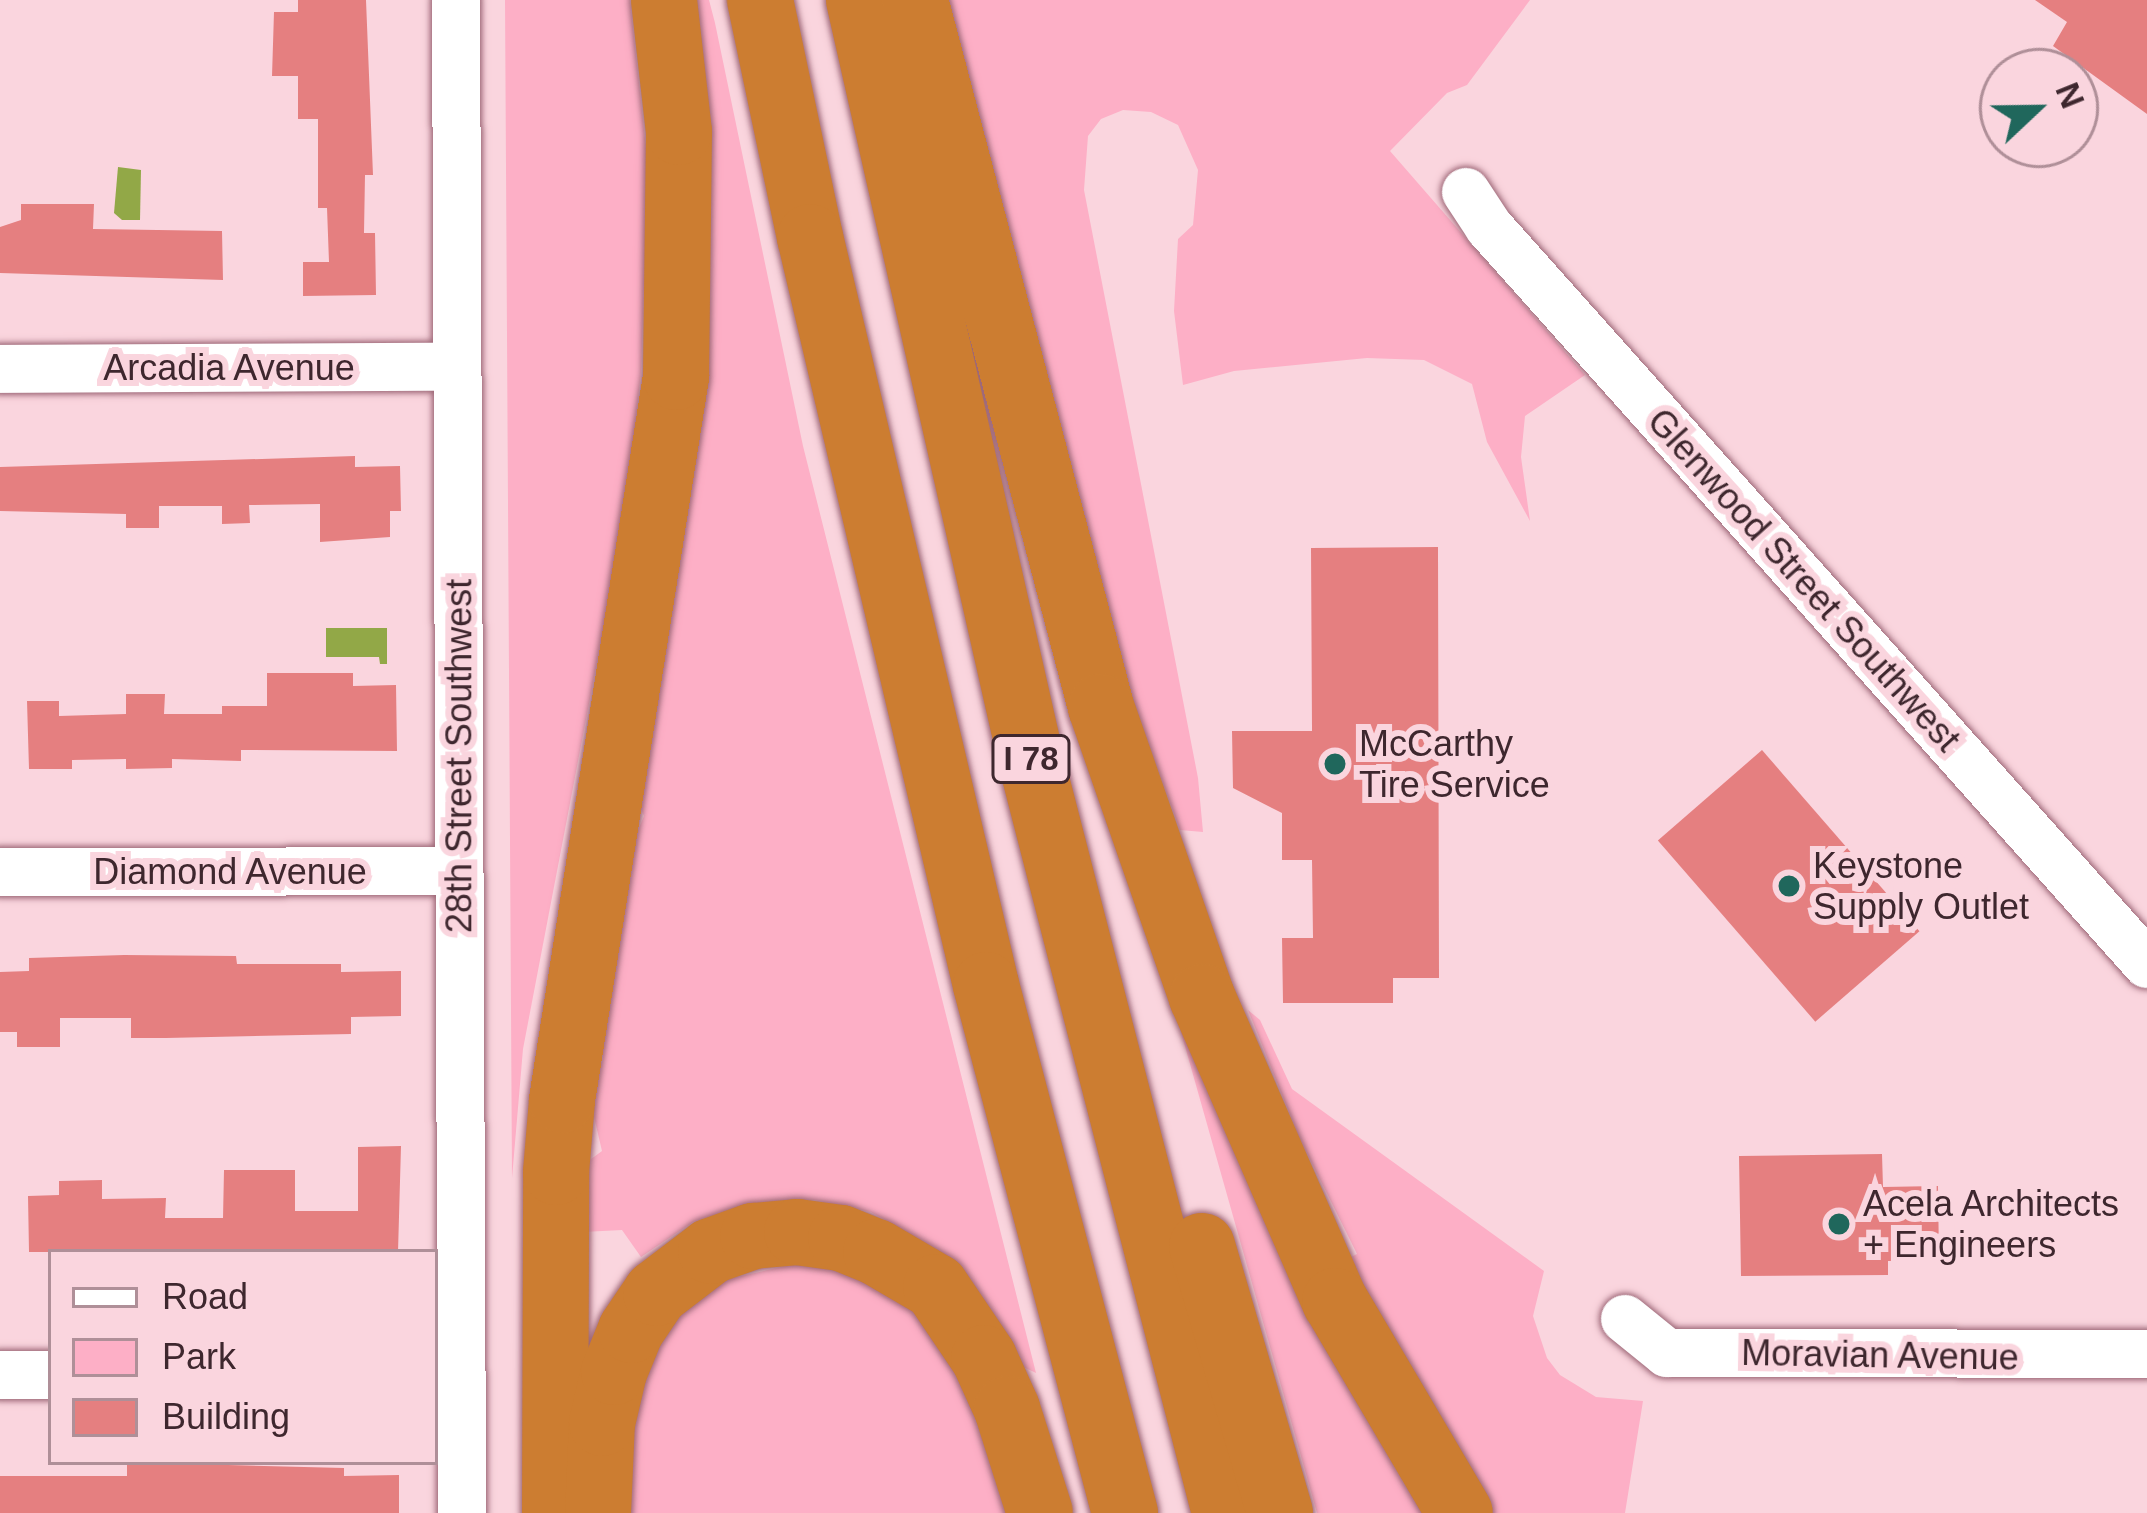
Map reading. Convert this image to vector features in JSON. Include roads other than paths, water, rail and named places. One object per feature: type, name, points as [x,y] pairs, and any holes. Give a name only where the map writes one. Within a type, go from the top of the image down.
[{"type":"highway","points":[[555,1513],[556,1172],[562,1100],[676,377],[679,131],[664,0]]},
{"type":"highway","name":"I 78","points":[[760,0],[825,304],[986,985],[1125,1513]]},
{"type":"highway","name":"I 78","points":[[859,0],[1032,764],[1225,1513]]},
{"type":"highway","points":[[915,0],[1101,707],[1202,997],[1335,1301],[1460,1513]]},
{"type":"highway","points":[[927,314],[1280,1513]]},
{"type":"highway","points":[[598,1513],[600,1443],[614,1372],[631,1330],[656,1294],[711,1251],[753,1236],[796,1232],[841,1238],[876,1252],[936,1287],[960,1316],[992,1375],[1040,1513]]},
{"type":"street","name":"28th Street Southwest","points":[[455,0],[459,872],[448,1373],[462,1513]]},
{"type":"street","name":"Glenwood Street Southwest","points":[[1466,192],[1489,227],[2147,964]]},
{"type":"street","name":"Arcadia Avenue","points":[[0,368],[457,367]]},
{"type":"street","name":"Diamond Avenue","points":[[0,872],[459,872]]},
{"type":"street","name":"Moravian Avenue","points":[[1624,1319],[1667,1353],[2147,1354]]},
{"type":"street","points":[[0,1375],[48,1375]]},
{"type":"place","name":"McCarthy Tire Service","points":[[1335,764]]},
{"type":"place","name":"Keystone Supply Outlet","points":[[1789,886]]},
{"type":"place","name":"Acela Architects + Engineers","points":[[1839,1224]]}]
